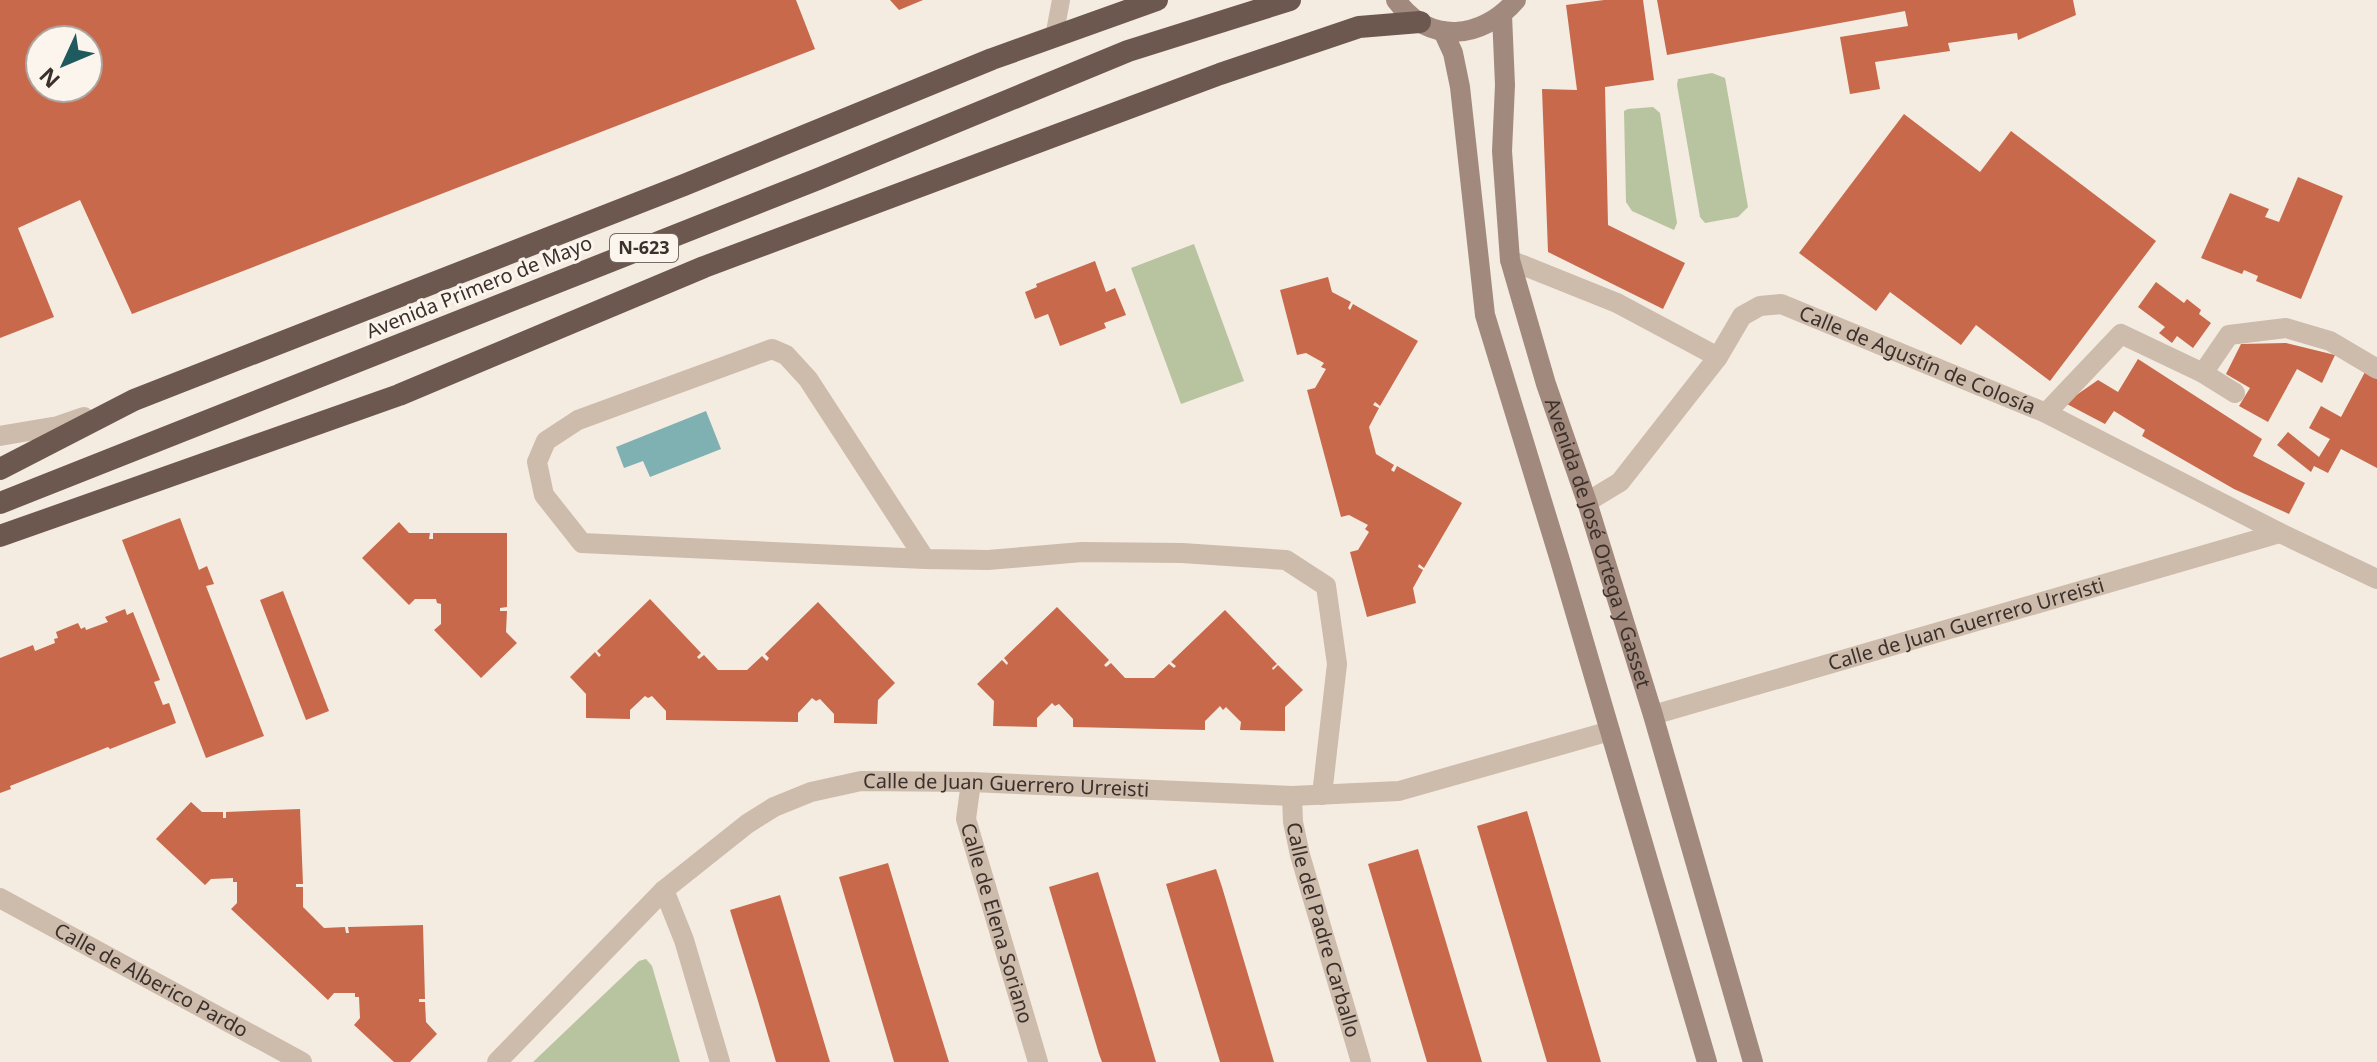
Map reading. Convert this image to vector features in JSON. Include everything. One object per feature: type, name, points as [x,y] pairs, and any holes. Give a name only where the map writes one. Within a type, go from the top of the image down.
[{"type":"highway","points":[[0,469],[134,400],[684,185],[992,59],[1157,0]]},
{"type":"highway","name":"Avenida Primero de Mayo","points":[[0,503],[818,179],[1128,51],[1290,0]]},
{"type":"highway","points":[[0,536],[399,395],[704,267],[1220,74],[1359,27],[1420,22]]},
{"type":"main road","points":[[1396,0],[1420,22],[1443,31],[1465,33],[1488,24],[1509,7]]},
{"type":"main road","name":"Avenida de José Ortega y Gasset","points":[[1509,7],[1502,151],[1510,260],[1546,384],[1587,502],[1653,715],[1753,1062]]},
{"type":"main road","name":"Avenida de José Ortega y Gasset","points":[[1443,31],[1453,53],[1460,87],[1485,315],[1707,1062]]},
{"type":"street","points":[[1510,260],[1617,303],[1718,357]]},
{"type":"street","name":"Calle de Agustín de Colosía","points":[[1587,502],[1620,482],[1718,357],[1742,316],[1760,306],[1781,304],[2046,413],[2377,579]]},
{"type":"street","points":[[2203,373],[2229,335],[2286,328],[2330,341],[2377,369]]},
{"type":"street","name":"Calle de Agustín de Colosía","points":[[2046,413],[2121,334],[2203,373],[2235,393]]},
{"type":"street","points":[[925,559],[808,379],[786,355],[772,349],[578,420],[546,441],[537,462],[544,495],[582,543],[925,559],[988,560],[1082,552],[1182,553],[1286,560],[1326,586],[1337,664],[1322,795]]},
{"type":"street","points":[[0,436],[58,426],[134,400]]},
{"type":"street","name":"Calle de Juan Guerrero Urreisti","points":[[1653,715],[2280,533]]},
{"type":"street","name":"Calle de Juan Guerrero Urreisti","points":[[497,1062],[664,890],[747,824],[774,807],[811,792],[861,781],[971,782],[1292,796],[1399,791],[1610,731]]},
{"type":"street","name":"Calle de Elena Soriano","points":[[971,782],[966,819],[1038,1062]]},
{"type":"street","name":"Calle del Padre Carballo","points":[[1292,796],[1293,822],[1300,855],[1361,1062]]},
{"type":"street","points":[[664,890],[684,940],[720,1062]]},
{"type":"street","name":"Calle de Alberico Pardo","points":[[0,898],[302,1062]]},
{"type":"lane","points":[[1054,37],[1061,0]]},
{"type":"green space","points":[[1712,73],[1725,78],[1748,207],[1738,217],[1705,223],[1700,217],[1677,85],[1678,79]]},
{"type":"green space","points":[[1653,107],[1660,113],[1677,223],[1674,230],[1632,211],[1626,202],[1624,111]]},
{"type":"green space","points":[[1194,244],[1244,381],[1181,404],[1131,268]]},
{"type":"green space","points":[[646,959],[652,966],[680,1062],[533,1062],[639,961]]},
{"type":"water","points":[[706,411],[721,449],[650,477],[643,461],[624,468],[616,447]]},
{"type":"building","points":[[0,0],[796,0],[815,49],[132,314],[80,200],[18,228],[54,317],[0,338]]},
{"type":"building","points":[[890,0],[923,0],[899,10]]},
{"type":"building","points":[[1604,0],[1643,0],[1654,80],[1605,87],[1608,225],[1685,263],[1663,309],[1548,252],[1542,89],[1577,90],[1566,5]]},
{"type":"building","points":[[1657,0],[2073,0],[2076,15],[2018,40],[2017,33],[1948,43],[1950,51],[1875,62],[1880,89],[1850,94],[1840,37],[1908,26],[1905,11],[1667,55]]},
{"type":"building","points":[[1904,114],[1980,172],[2011,131],[2156,241],[2050,381],[1976,325],[1961,345],[1890,292],[1876,311],[1799,253]]},
{"type":"building","points":[[2298,177],[2343,196],[2301,299],[2256,281],[2258,276],[2244,270],[2242,274],[2201,258],[2230,193],[2269,209],[2265,217],[2279,222]]},
{"type":"building","points":[[1095,261],[1106,292],[1115,288],[1126,315],[1104,323],[1106,328],[1060,346],[1048,314],[1035,319],[1025,292],[1037,287],[1036,284]]},
{"type":"building","points":[[1328,277],[1332,292],[1351,302],[1350,310],[1353,304],[1418,341],[1380,406],[1375,402],[1373,405],[1379,408],[1369,427],[1376,454],[1394,465],[1391,470],[1394,472],[1397,466],[1462,503],[1424,568],[1419,564],[1418,567],[1423,570],[1413,588],[1416,603],[1367,617],[1350,552],[1358,550],[1369,532],[1365,529],[1368,525],[1349,515],[1341,517],[1307,390],[1315,388],[1326,369],[1321,367],[1324,363],[1306,353],[1297,355],[1280,290]]},
{"type":"building","points":[[2156,282],[2184,303],[2187,299],[2211,323],[2193,348],[2177,336],[2172,343],[2159,333],[2165,327],[2138,307]]},
{"type":"building","points":[[2286,343],[2335,355],[2322,383],[2297,369],[2268,422],[2239,406],[2250,388],[2226,374],[2241,344]]},
{"type":"building","points":[[2138,359],[2262,439],[2253,456],[2305,483],[2289,514],[2234,489],[2142,436],[2145,430],[2114,411],[2105,424],[2065,403],[2098,380],[2118,392]]},
{"type":"building","points":[[2365,372],[2377,379],[2377,468],[2341,449],[2328,473],[2314,466],[2311,472],[2277,445],[2288,432],[2319,457],[2330,439],[2309,428],[2321,406],[2341,417]]},
{"type":"building","points":[[180,518],[199,570],[207,566],[214,584],[206,586],[264,736],[206,758],[122,540]]},
{"type":"building","points":[[399,522],[409,533],[430,533],[429,539],[433,539],[433,533],[507,533],[507,607],[500,608],[500,611],[507,611],[506,632],[517,643],[481,678],[434,630],[441,624],[441,604],[436,599],[415,599],[409,605],[362,558]]},
{"type":"building","points":[[283,591],[329,711],[306,720],[260,600]]},
{"type":"building","points":[[650,599],[701,653],[697,657],[699,659],[704,655],[718,670],[747,670],[762,656],[767,661],[769,658],[765,654],[818,602],[895,683],[878,700],[877,724],[834,723],[834,714],[820,699],[816,701],[812,698],[798,713],[798,722],[666,720],[666,711],[652,696],[645,696],[630,710],[630,719],[586,718],[586,694],[570,677],[595,652],[599,657],[601,655],[597,651]]},
{"type":"building","points":[[1057,607],[1109,660],[1104,665],[1106,667],[1111,663],[1125,678],[1154,678],[1169,664],[1174,668],[1176,666],[1171,662],[1225,610],[1277,664],[1273,670],[1278,665],[1303,690],[1285,707],[1285,731],[1240,730],[1241,722],[1226,707],[1223,710],[1220,706],[1205,721],[1205,730],[1073,727],[1073,719],[1059,704],[1055,706],[1052,703],[1037,718],[1037,727],[993,726],[994,701],[977,684],[1002,660],[1007,665],[1004,658]]},
{"type":"building","points":[[125,609],[127,615],[133,612],[160,680],[154,682],[163,705],[169,703],[176,723],[110,749],[108,747],[10,786],[11,789],[0,793],[0,658],[33,645],[35,651],[55,643],[54,639],[58,638],[56,632],[78,623],[81,629],[85,627],[86,630],[108,622],[105,617]]},
{"type":"building","points":[[191,802],[202,812],[223,812],[223,818],[226,818],[226,812],[300,809],[303,884],[296,884],[296,887],[303,887],[303,907],[324,928],[345,927],[346,933],[349,933],[348,927],[423,925],[425,999],[419,999],[419,1002],[425,1002],[426,1022],[437,1034],[410,1062],[394,1062],[354,1025],[360,1018],[359,997],[355,997],[355,993],[334,993],[328,1000],[231,909],[237,903],[237,882],[233,882],[233,878],[211,879],[205,885],[156,839]]},
{"type":"building","points":[[1527,811],[1601,1062],[1547,1062],[1477,826]]},
{"type":"building","points":[[1418,849],[1482,1062],[1427,1062],[1368,864]]},
{"type":"building","points":[[888,863],[949,1062],[894,1062],[839,877]]},
{"type":"building","points":[[1216,869],[1274,1062],[1220,1062],[1166,884]]},
{"type":"building","points":[[1098,872],[1156,1062],[1102,1062],[1099,1054],[1049,887]]},
{"type":"building","points":[[780,895],[830,1062],[776,1062],[730,910]]}]
